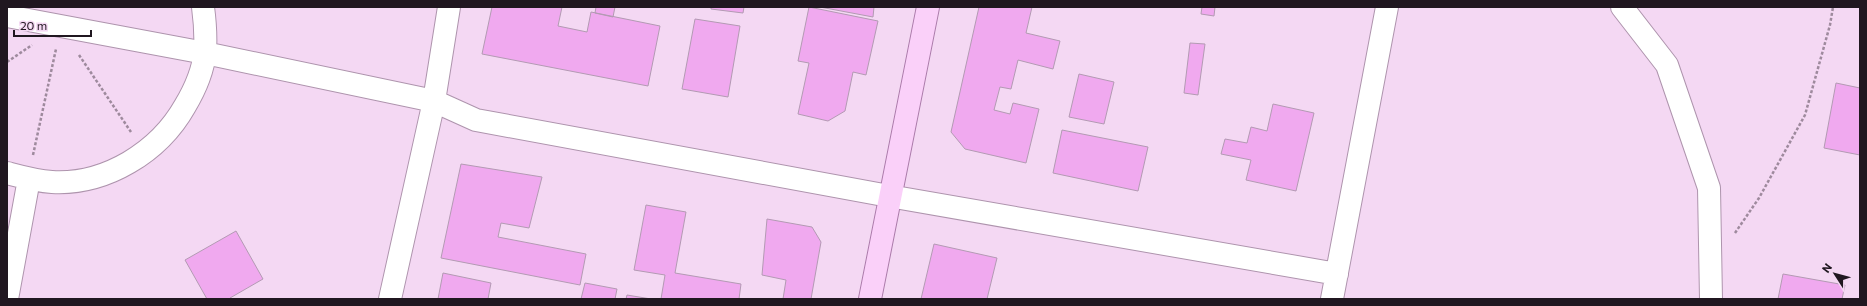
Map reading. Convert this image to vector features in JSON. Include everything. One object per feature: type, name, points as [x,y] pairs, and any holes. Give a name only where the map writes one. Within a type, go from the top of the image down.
[{"type":"main road","points":[[870,299],[889,196],[928,7]]},
{"type":"street","points":[[7,173],[28,179],[53,182],[77,180],[95,176],[124,166],[145,153],[164,136],[179,117],[191,96],[200,73],[205,54],[205,25],[203,7]]},
{"type":"street","points":[[390,299],[434,101],[449,7]]},
{"type":"street","points":[[1332,299],[1387,7]]},
{"type":"street","points":[[1622,7],[1667,65],[1709,188],[1711,299]]},
{"type":"street","points":[[7,16],[205,54],[434,101],[476,120],[889,196],[1337,274]]},
{"type":"street","points":[[7,299],[28,179]]},
{"type":"path","points":[[1732,237],[1759,198],[1805,115],[1830,25],[1833,7]]},
{"type":"path","points":[[60,27],[145,153]]},
{"type":"path","points":[[28,179],[60,27]]},
{"type":"building","points":[[492,7],[562,7],[558,26],[587,32],[591,12],[660,26],[648,86],[482,54]]},
{"type":"building","points":[[596,7],[615,7],[613,17],[595,13]]},
{"type":"building","points":[[711,7],[744,7],[743,13],[711,9]]},
{"type":"building","points":[[809,7],[878,21],[866,75],[853,72],[845,111],[828,121],[798,114],[809,63],[798,61]]},
{"type":"building","points":[[820,7],[874,7],[873,17]]},
{"type":"building","points":[[979,7],[1032,7],[1026,33],[1060,41],[1053,69],[1018,60],[1011,89],[1000,87],[994,110],[1010,114],[1013,103],[1039,109],[1026,163],[965,149],[951,132]]},
{"type":"building","points":[[1202,7],[1215,7],[1214,16],[1201,14]]},
{"type":"building","points":[[695,19],[740,26],[728,97],[682,89]]},
{"type":"building","points":[[1190,43],[1205,44],[1198,95],[1184,93]]},
{"type":"building","points":[[1079,74],[1114,82],[1104,124],[1069,117]]},
{"type":"building","points":[[1836,83],[1860,88],[1860,155],[1824,148]]},
{"type":"building","points":[[1273,104],[1314,113],[1296,191],[1246,180],[1251,160],[1221,154],[1225,139],[1247,143],[1251,127],[1267,131]]},
{"type":"building","points":[[1062,130],[1148,147],[1138,191],[1053,173]]},
{"type":"building","points":[[461,164],[542,177],[529,228],[501,223],[498,237],[586,254],[580,285],[441,258]]},
{"type":"building","points":[[646,205],[686,212],[675,273],[741,284],[739,299],[661,299],[665,275],[634,270]]},
{"type":"building","points":[[767,219],[812,227],[821,242],[811,299],[783,299],[786,280],[762,275]]},
{"type":"building","points":[[236,231],[263,279],[230,298],[231,299],[207,299],[185,260]]},
{"type":"building","points":[[934,244],[997,258],[987,299],[921,299]]},
{"type":"building","points":[[443,273],[491,283],[488,299],[438,299]]},
{"type":"building","points":[[1783,274],[1845,285],[1842,299],[1778,299]]},
{"type":"building","points":[[585,283],[617,289],[615,299],[581,299]]},
{"type":"building","points":[[627,295],[651,299],[626,299]]}]
